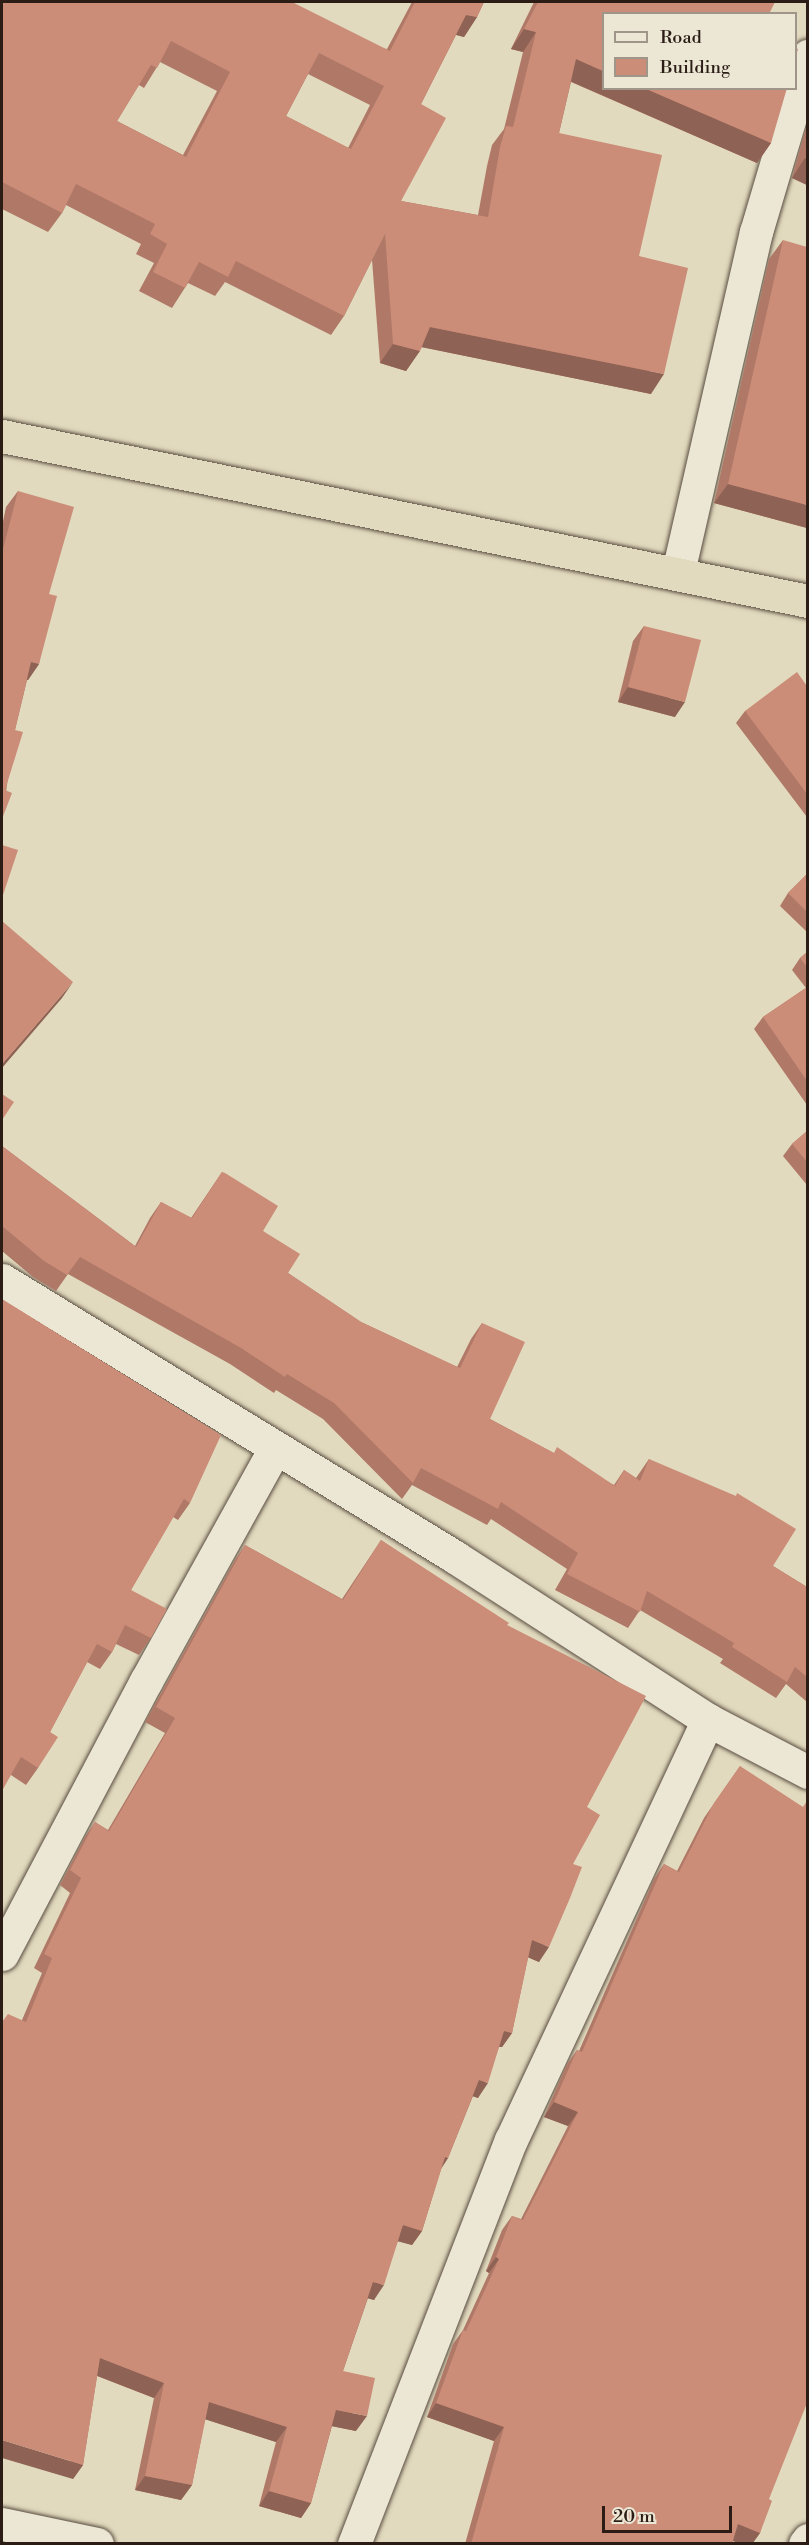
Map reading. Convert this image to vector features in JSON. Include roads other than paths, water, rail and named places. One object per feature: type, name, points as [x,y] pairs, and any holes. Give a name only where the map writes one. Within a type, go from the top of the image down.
[{"type":"highway","points":[[2,436],[678,572],[807,601]]},
{"type":"street","points":[[678,572],[756,232],[807,56]]},
{"type":"street","points":[[2,1280],[456,1557],[708,1720],[807,1772]]},
{"type":"street","points":[[2,1954],[146,1681],[275,1448]]},
{"type":"street","points":[[354,2544],[511,2140],[708,1720]]},
{"type":"street","points":[[2,2524],[97,2544]]}]
